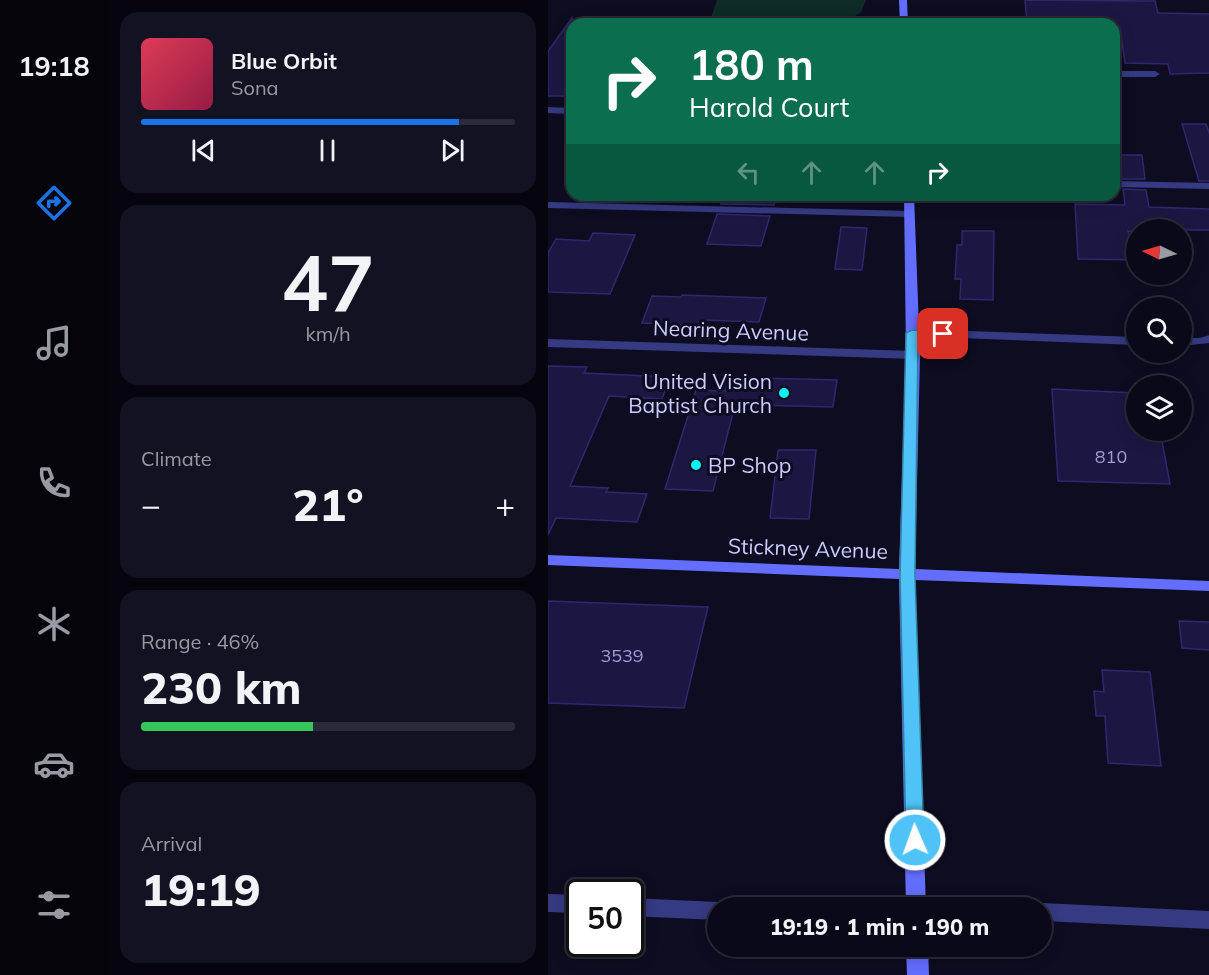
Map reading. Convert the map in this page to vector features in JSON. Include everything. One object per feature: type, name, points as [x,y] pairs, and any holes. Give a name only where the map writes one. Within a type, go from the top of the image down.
[{"type":"main road","points":[[903,0],[904,18]]},
{"type":"main road","points":[[909,201],[913,355],[907,575],[916,897]]},
{"type":"main road","name":"Stickney Avenue","points":[[548,560],[1210,586]]},
{"type":"main road","points":[[917,957],[918,975]]},
{"type":"street","points":[[1120,74],[1155,74]]},
{"type":"street","points":[[548,110],[566,111]]},
{"type":"street","points":[[1120,184],[1210,186]]},
{"type":"street","points":[[548,205],[909,214]]},
{"type":"street","points":[[912,333],[1126,341]]},
{"type":"street","points":[[1192,342],[1210,339]]},
{"type":"street","name":"Nearing Avenue","points":[[548,343],[913,355]]},
{"type":"street","points":[[548,903],[566,904]]},
{"type":"street","points":[[644,908],[707,910]]},
{"type":"street","points":[[1052,912],[1210,920]]},
{"type":"green space","points":[[717,0],[866,0],[861,12],[852,18],[711,18]]},
{"type":"building","points":[[1025,0],[1155,1],[1158,13],[1210,14],[1210,73],[1170,74],[1168,64],[1125,63],[1120,18],[1026,18]]},
{"type":"building","points":[[566,26],[566,96],[548,96],[548,51]]},
{"type":"building","points":[[1182,124],[1206,124],[1210,135],[1210,181],[1199,181]]},
{"type":"building","points":[[1120,155],[1142,155],[1145,179],[1122,179]]},
{"type":"building","points":[[1123,189],[1146,190],[1149,207],[1210,209],[1210,230],[1192,230],[1192,219],[1126,219],[1126,260],[1078,259],[1075,204],[1125,205]]},
{"type":"building","points":[[722,201],[775,201],[774,205],[721,204]]},
{"type":"building","points":[[717,214],[770,216],[761,246],[707,244]]},
{"type":"building","points":[[841,227],[867,228],[862,270],[835,269]]},
{"type":"building","points":[[962,231],[994,231],[993,300],[960,299],[961,279],[955,279],[957,245],[962,245]]},
{"type":"building","points":[[593,233],[635,235],[610,294],[548,292],[548,253],[556,239],[589,241]]},
{"type":"building","points":[[682,295],[766,298],[759,322],[703,320],[701,325],[642,323],[652,296],[681,297]]},
{"type":"building","points":[[548,366],[587,367],[584,373],[670,377],[662,399],[609,396],[570,486],[608,488],[606,492],[647,494],[637,522],[556,518],[548,535]]},
{"type":"building","points":[[729,377],[837,380],[833,407],[757,405],[757,409],[734,409],[713,491],[665,489],[696,390],[725,391]]},
{"type":"building","points":[[1052,389],[1126,393],[1126,441],[1162,441],[1170,484],[1058,481]]},
{"type":"building","points":[[778,450],[816,450],[809,519],[770,518]]},
{"type":"building","points":[[548,601],[708,607],[684,708],[548,703]]},
{"type":"building","points":[[1179,621],[1210,622],[1210,650],[1182,648]]},
{"type":"building","points":[[1102,670],[1150,672],[1161,766],[1108,763],[1105,716],[1096,716],[1094,691],[1104,692]]},
{"type":"place","name":"United Vision Baptist Church","points":[[784,393]]},
{"type":"place","name":"BP Shop","points":[[696,465]]},
{"type":"route","points":[[915,840],[907,575],[912,333],[943,334]]}]
